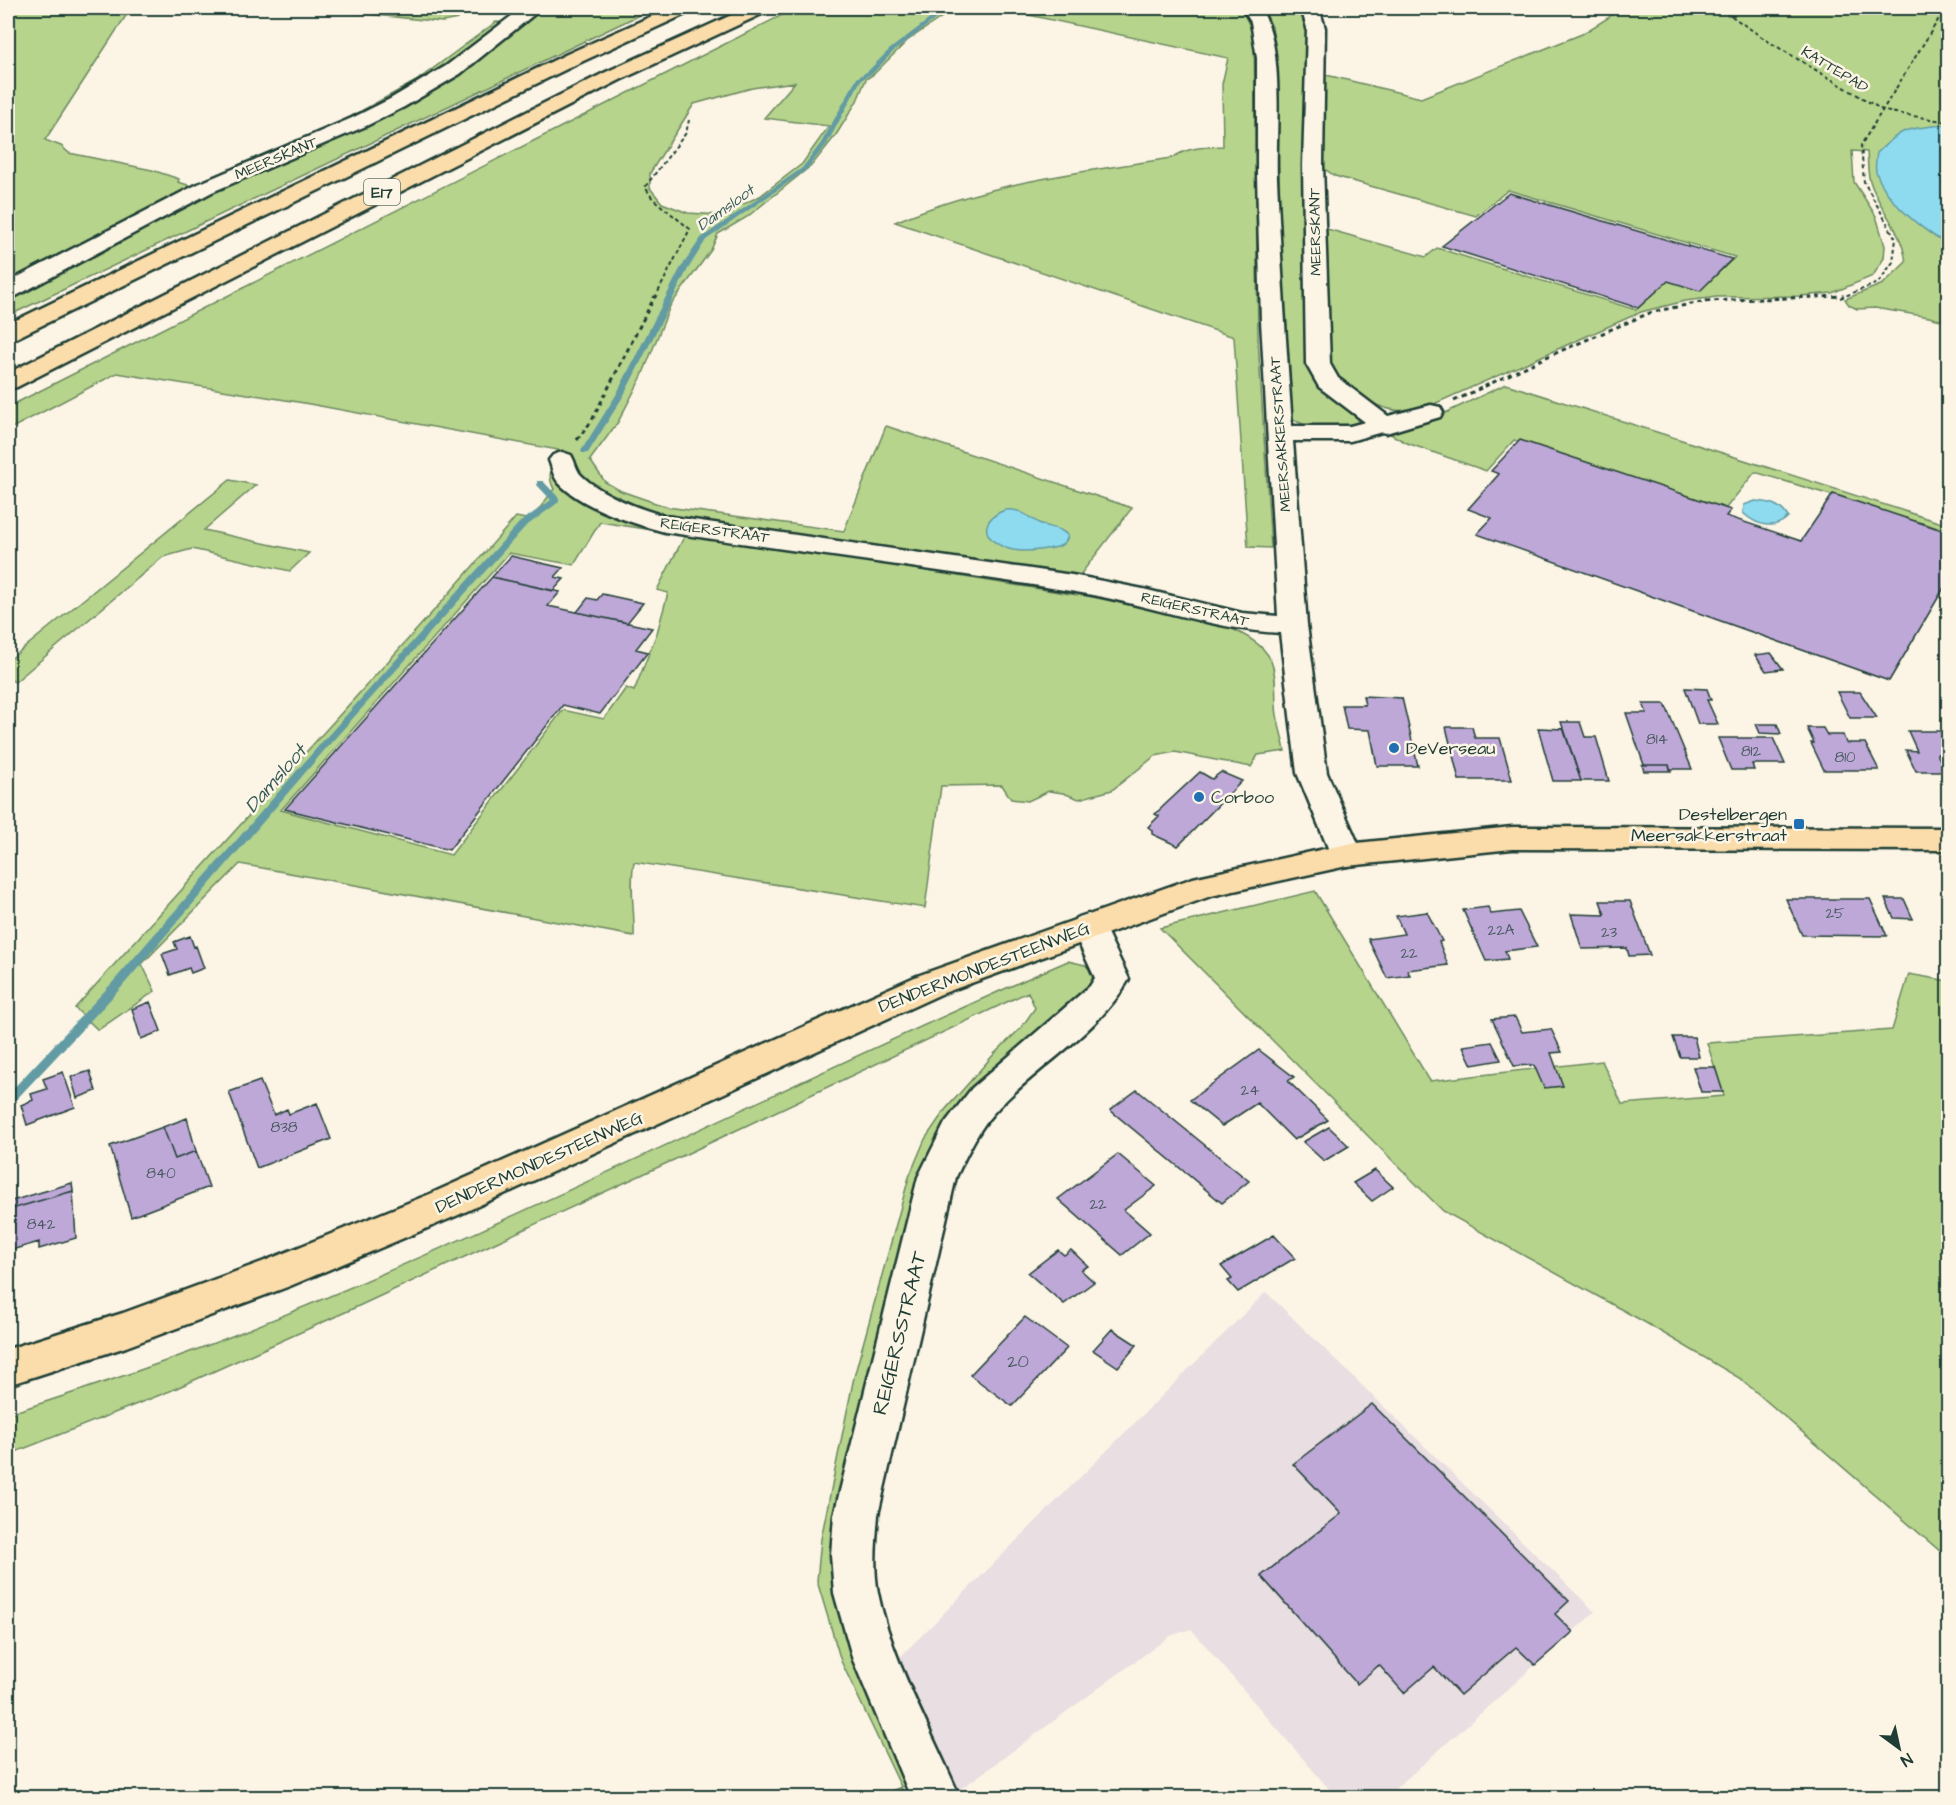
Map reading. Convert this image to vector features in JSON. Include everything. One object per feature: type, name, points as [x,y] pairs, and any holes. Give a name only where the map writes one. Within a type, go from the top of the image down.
[{"type":"main road","name":"E17","points":[[8,333],[574,58],[684,8]]},
{"type":"main road","name":"E17","points":[[8,382],[613,75],[760,8]]},
{"type":"main road","name":"DENDERMONDESTEENWEG","points":[[8,1367],[126,1330],[276,1274],[443,1205],[929,985],[1204,886],[1347,855],[1512,838],[1948,838]]},
{"type":"street","name":"MEERSKANT","points":[[8,291],[205,188],[359,123],[397,103],[453,70],[533,8]]},
{"type":"street","name":"MEERSAKKERSTRAAT","points":[[1251,8],[1260,22],[1266,58],[1269,243],[1293,625],[1312,773],[1347,855]]},
{"type":"street","name":"MEERSKANT","points":[[1310,8],[1316,28],[1313,165],[1318,364],[1328,382],[1386,426]]},
{"type":"street","points":[[1281,434],[1350,433],[1386,426],[1431,412]]},
{"type":"street","name":"REIGERSTRAAT","points":[[562,460],[568,478],[588,492],[634,516],[665,524],[1072,583],[1143,597],[1242,622],[1293,625]]},
{"type":"street","name":"REIGERSSTRAAT","points":[[936,1797],[876,1660],[856,1593],[853,1555],[856,1515],[937,1177],[958,1133],[985,1098],[1102,995],[1112,979],[1088,926]]},
{"type":"path","name":"KATTEPAD","points":[[1720,8],[1766,40],[1884,111],[1948,122]]},
{"type":"path","points":[[1431,412],[1544,358],[1652,312],[1706,302],[1840,297],[1878,283],[1893,262],[1896,239],[1864,182],[1861,145],[1940,17],[1942,8]]},
{"type":"path","points":[[562,460],[591,422],[690,229],[653,199],[645,187],[686,133],[688,120]]},
{"type":"shaded area","points":[[1266,1292],[1595,1612],[1386,1797],[1336,1797],[1191,1629],[1170,1636],[954,1794],[894,1663]]},
{"type":"green space","points":[[8,8],[131,8],[45,140],[61,146],[69,153],[152,170],[198,188],[8,284]]},
{"type":"green space","points":[[309,8],[418,8],[457,10],[462,13],[458,19],[442,22]]},
{"type":"green space","points":[[541,8],[654,8],[8,316],[8,295],[478,57]]},
{"type":"green space","points":[[796,8],[955,8],[907,41],[866,79],[857,101],[836,135],[812,165],[747,217],[718,234],[711,250],[670,306],[642,376],[618,422],[590,460],[605,482],[621,491],[667,507],[844,531],[886,426],[1132,508],[1077,579],[834,556],[1077,595],[1091,594],[1162,608],[1218,623],[1242,634],[1260,646],[1271,661],[1277,715],[1285,751],[1258,755],[1251,767],[1175,752],[1155,756],[1112,790],[1079,799],[1049,791],[1028,801],[1011,799],[1002,785],[941,786],[925,908],[634,862],[632,880],[634,936],[240,864],[142,964],[155,991],[98,1030],[75,1008],[516,517],[531,520],[554,489],[551,470],[558,450],[304,403],[117,373],[8,430],[8,407]],"holes":[[[795,82],[764,118],[829,126],[802,164],[760,196],[720,215],[688,213],[662,203],[650,188],[650,173],[694,104],[752,88]],[[600,522],[685,535],[657,590],[668,593],[657,633],[634,691],[626,688],[604,719],[563,710],[451,855],[281,810],[509,553],[574,565]]]},
{"type":"green space","points":[[996,8],[1241,8],[1254,35],[1258,339],[1271,548],[1248,547],[1234,337],[895,222],[963,198],[1031,181],[1172,158],[1196,148],[1223,146],[1222,84],[1228,58]]},
{"type":"green space","points":[[1263,8],[1305,8],[1308,12],[1311,357],[1358,414],[1358,423],[1352,426],[1309,427],[1292,419],[1282,268],[1275,52],[1272,27]]},
{"type":"green space","points":[[1620,8],[1948,8],[1948,126],[1942,125],[1876,171],[1890,193],[1907,213],[1948,245],[1948,322],[1875,308],[1857,309],[1849,305],[1845,299],[1883,284],[1906,262],[1900,239],[1870,181],[1867,152],[1852,151],[1854,182],[1876,216],[1885,246],[1884,258],[1873,276],[1832,293],[1800,296],[1717,297],[1685,301],[1641,312],[1425,408],[1410,411],[1384,408],[1361,397],[1328,371],[1320,227],[1426,257],[1437,248],[1636,310],[1668,281],[1700,290],[1735,257],[1508,190],[1476,216],[1335,176],[1320,166],[1322,74],[1421,98],[1582,34]]},
{"type":"green space","points":[[496,22],[508,23],[477,48],[394,101],[328,129],[416,81]]},
{"type":"green space","points":[[1506,384],[1948,525],[1948,531],[1755,472],[1726,508],[1514,440],[1486,471],[1407,443],[1390,434],[1437,417]]},
{"type":"green space","points":[[230,480],[256,485],[204,530],[309,553],[290,571],[192,549],[163,557],[15,682],[8,679],[8,661]]},
{"type":"green space","points":[[1315,891],[1430,1081],[1602,1061],[1622,1104],[1724,1096],[1707,1043],[1892,1030],[1909,974],[1948,981],[1948,1558],[1741,1379],[1646,1323],[1443,1211],[1160,928]]},
{"type":"green space","points":[[1068,961],[1085,965],[1094,973],[1090,984],[1075,1003],[989,1075],[836,1546],[912,1781],[901,1787],[841,1661],[817,1581],[821,1539],[854,1377],[909,1177],[925,1139],[945,1110],[995,1053],[1021,1028],[1035,1008],[1028,992],[350,1310],[170,1391],[8,1455],[8,1414],[177,1357],[338,1293],[547,1200],[963,1007]]},
{"type":"green space","points":[[901,1787],[906,1797],[877,1797]]},
{"type":"water","points":[[1948,126],[1948,245],[1927,231],[1897,205],[1876,172],[1877,153],[1893,138],[1912,129]]},
{"type":"water","points":[[1755,501],[1774,504],[1788,517],[1771,525],[1754,521],[1743,513],[1744,505]]},
{"type":"water","points":[[1005,510],[1021,512],[1041,524],[1062,531],[1068,536],[1067,540],[1059,546],[1038,550],[1017,551],[1004,547],[990,538],[987,526],[989,520]]},
{"type":"building","points":[[1509,193],[1732,259],[1700,291],[1668,281],[1638,308],[1442,246]]},
{"type":"building","points":[[1520,440],[1731,510],[1726,516],[1801,541],[1833,494],[1948,532],[1948,581],[1889,681],[1477,534],[1492,518],[1468,509],[1499,474],[1491,471]]},
{"type":"building","points":[[511,556],[563,568],[555,577],[564,579],[553,591],[492,577]]},
{"type":"building","points":[[492,577],[560,592],[548,606],[652,628],[636,649],[648,652],[600,714],[563,705],[449,850],[285,809]]},
{"type":"building","points":[[602,594],[643,603],[627,623],[577,612],[588,598],[597,600]]},
{"type":"building","points":[[1771,653],[1783,669],[1766,671],[1755,655]]},
{"type":"building","points":[[1685,688],[1707,689],[1711,700],[1707,700],[1718,724],[1698,724]]},
{"type":"building","points":[[1837,692],[1860,692],[1877,718],[1850,718]]},
{"type":"building","name":"DeVerseau","points":[[1363,696],[1402,698],[1418,766],[1377,766],[1370,730],[1347,729],[1342,705],[1365,705]]},
{"type":"building","points":[[1643,704],[1665,704],[1692,769],[1670,769],[1669,765],[1644,765],[1626,713],[1647,713]]},
{"type":"building","points":[[1561,722],[1580,722],[1585,737],[1596,737],[1609,781],[1581,781]]},
{"type":"building","points":[[1756,724],[1777,724],[1781,734],[1760,733]]},
{"type":"building","points":[[1446,727],[1472,727],[1475,738],[1500,738],[1512,780],[1459,780]]},
{"type":"building","points":[[1538,728],[1564,729],[1581,781],[1553,781]]},
{"type":"building","points":[[1807,728],[1823,728],[1827,735],[1843,735],[1846,743],[1865,743],[1879,770],[1824,770],[1811,743],[1814,743]]},
{"type":"building","points":[[1908,731],[1946,731],[1948,754],[1937,754],[1946,771],[1916,771],[1906,750],[1917,751]]},
{"type":"building","points":[[1718,738],[1773,738],[1785,764],[1752,764],[1754,770],[1731,770]]},
{"type":"building","points":[[1642,765],[1669,765],[1671,771],[1644,771]]},
{"type":"building","name":"Corboo","points":[[1200,772],[1212,779],[1221,772],[1242,781],[1178,846],[1152,834],[1152,830],[1148,827],[1159,816],[1155,814]]},
{"type":"building","points":[[1786,899],[1870,899],[1887,936],[1802,935]]},
{"type":"building","points":[[1885,899],[1904,899],[1913,919],[1894,918]]},
{"type":"building","points":[[1600,901],[1630,901],[1650,955],[1629,956],[1627,948],[1582,949],[1571,914],[1605,915]]},
{"type":"building","points":[[1488,907],[1491,914],[1519,911],[1537,947],[1505,951],[1508,959],[1486,961],[1463,910]]},
{"type":"building","points":[[1427,912],[1442,941],[1439,942],[1448,965],[1407,970],[1410,975],[1387,978],[1368,939],[1404,934],[1396,916]]},
{"type":"building","points":[[190,936],[204,968],[191,973],[189,968],[170,975],[162,954],[177,949],[174,942]]},
{"type":"building","points":[[150,1002],[161,1031],[141,1039],[132,1009]]},
{"type":"building","points":[[1515,1017],[1522,1032],[1551,1029],[1562,1052],[1551,1053],[1563,1086],[1544,1088],[1534,1065],[1514,1066],[1492,1019]]},
{"type":"building","points":[[1673,1037],[1694,1037],[1699,1057],[1680,1057]]},
{"type":"building","points":[[1492,1042],[1501,1060],[1472,1065],[1463,1046]]},
{"type":"building","points":[[1259,1050],[1294,1077],[1288,1081],[1328,1120],[1294,1140],[1257,1103],[1222,1126],[1190,1100]]},
{"type":"building","points":[[1693,1067],[1715,1067],[1723,1092],[1701,1092]]},
{"type":"building","points":[[90,1071],[96,1091],[77,1098],[71,1077]]},
{"type":"building","points":[[63,1072],[75,1107],[27,1125],[21,1105],[33,1100],[31,1094],[47,1089],[43,1079]]},
{"type":"building","points":[[260,1081],[274,1115],[287,1109],[289,1114],[317,1103],[331,1139],[257,1168],[229,1092]]},
{"type":"building","points":[[1137,1090],[1249,1181],[1222,1203],[1110,1110]]},
{"type":"building","points":[[187,1118],[196,1151],[175,1159],[163,1127]]},
{"type":"building","points":[[163,1127],[175,1159],[196,1151],[209,1187],[131,1217],[110,1146]]},
{"type":"building","points":[[1329,1127],[1349,1146],[1324,1161],[1303,1142]]},
{"type":"building","points":[[1118,1154],[1156,1186],[1124,1210],[1150,1233],[1122,1255],[1058,1199]]},
{"type":"building","points":[[1375,1170],[1393,1187],[1372,1201],[1353,1183]]},
{"type":"building","points":[[72,1183],[73,1191],[8,1210],[8,1202]]},
{"type":"building","points":[[73,1191],[76,1238],[39,1249],[39,1242],[8,1251],[8,1210]]},
{"type":"building","points":[[1274,1235],[1295,1258],[1238,1292],[1228,1281],[1232,1279],[1221,1266]]},
{"type":"building","points":[[1058,1250],[1064,1255],[1071,1250],[1088,1266],[1081,1270],[1094,1282],[1064,1304],[1028,1273]]},
{"type":"building","points":[[1025,1317],[1067,1348],[1012,1406],[970,1375]]},
{"type":"building","points":[[1112,1329],[1137,1345],[1118,1367],[1093,1350]]},
{"type":"building","points":[[1372,1404],[1569,1601],[1555,1614],[1573,1632],[1535,1665],[1516,1647],[1460,1695],[1434,1667],[1404,1693],[1379,1665],[1357,1684],[1261,1576],[1341,1514],[1293,1464]]},
{"type":"waterway","name":"Damsloot","points":[[871,71],[892,50],[947,8]]},
{"type":"waterway","name":"Damsloot","points":[[585,451],[620,395],[684,269],[703,239],[804,169],[824,144],[859,79],[871,72]]},
{"type":"waterway","name":"Damsloot","points":[[8,1101],[116,986],[325,744],[522,525],[556,500],[540,483]]},
{"type":"place","name":"DeVerseau","points":[[1394,748]]},
{"type":"place","name":"Corboo","points":[[1199,797]]},
{"type":"place","name":"Destelbergen Meersakkerstraat","points":[[1799,824]]}]
